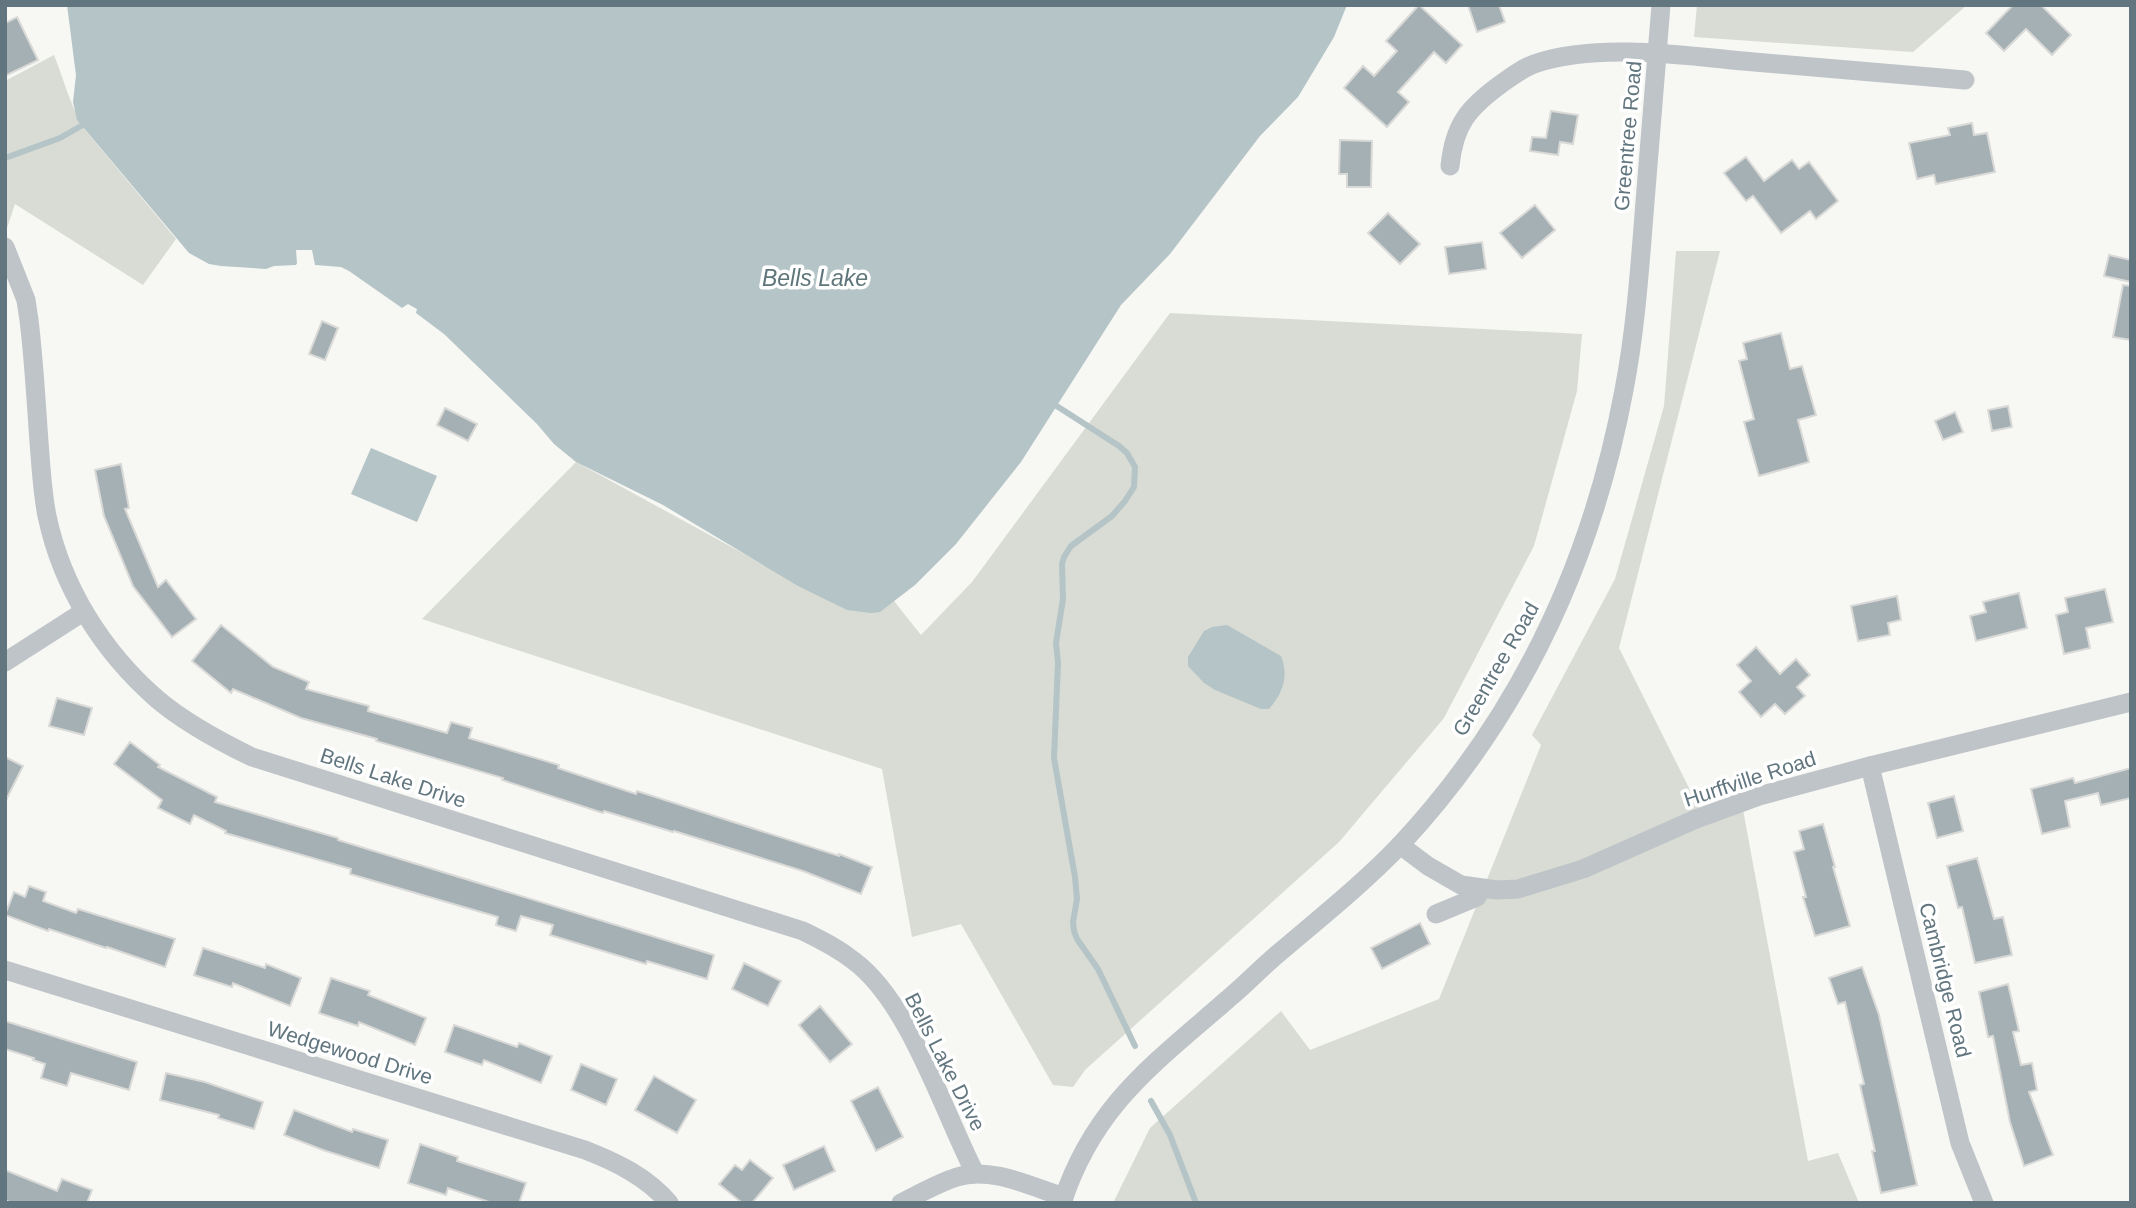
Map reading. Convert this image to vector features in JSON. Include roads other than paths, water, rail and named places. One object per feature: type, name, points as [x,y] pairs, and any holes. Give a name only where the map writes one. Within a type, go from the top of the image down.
[{"type":"street","name":"Greentree Road","points":[[1063,1200],[1077,1163],[1093,1133],[1127,1089],[1400,845],[1472,755],[1525,672],[1566,590],[1587,534],[1607,470],[1625,387],[1642,240],[1661,5]]},
{"type":"street","points":[[1450,166],[1452,143],[1471,108],[1512,76],[1535,63],[1576,55],[1657,53],[1965,80]]},
{"type":"street","name":"Bells Lake Drive","points":[[5,247],[26,300],[41,477],[47,514],[61,563],[83,611],[119,659],[157,699],[197,727],[252,757],[803,932],[832,946],[871,976],[903,1021],[975,1173]]},
{"type":"street","points":[[5,662],[83,611]]},
{"type":"street","name":"Hurffville Road","points":[[1400,845],[1447,879],[1461,885],[1481,889],[1518,889],[1583,869],[1727,806],[1870,766],[2131,702]]},
{"type":"street","name":"Cambridge Road","points":[[1870,766],[1961,1143],[1984,1203]]},
{"type":"street","points":[[1436,914],[1477,897],[1481,889]]},
{"type":"street","name":"Wedgewood Drive","points":[[5,970],[584,1150],[606,1158],[644,1179],[669,1203]]},
{"type":"street","points":[[901,1203],[957,1177],[975,1173],[998,1176],[1063,1200]]},
{"type":"water","name":"Bells Lake","points":[[67,5],[1347,5],[1334,37],[1298,97],[1260,136],[1170,254],[1121,305],[1021,462],[956,544],[915,585],[880,612],[871,613],[847,610],[798,586],[663,505],[576,462],[554,444],[537,424],[444,334],[416,313],[417,309],[408,304],[402,308],[341,267],[315,265],[312,250],[296,250],[296,265],[266,269],[209,264],[189,253],[77,120],[73,102],[76,75]]},
{"type":"water","points":[[371,448],[437,476],[417,522],[351,494]]},
{"type":"water","points":[[1227,625],[1281,656],[1283,684],[1269,709],[1261,709],[1215,690],[1188,666],[1188,657],[1204,631]]},
{"type":"waterway","points":[[5,158],[60,138],[88,122]]},
{"type":"waterway","points":[[1052,403],[1119,446],[1127,453],[1135,467],[1134,487],[1125,501],[1112,516],[1071,546],[1062,564],[1063,599],[1056,643],[1058,663],[1054,758],[1075,877],[1077,899],[1074,931],[1098,969],[1135,1046]]},
{"type":"waterway","points":[[1151,1101],[1170,1135],[1196,1203]]}]
